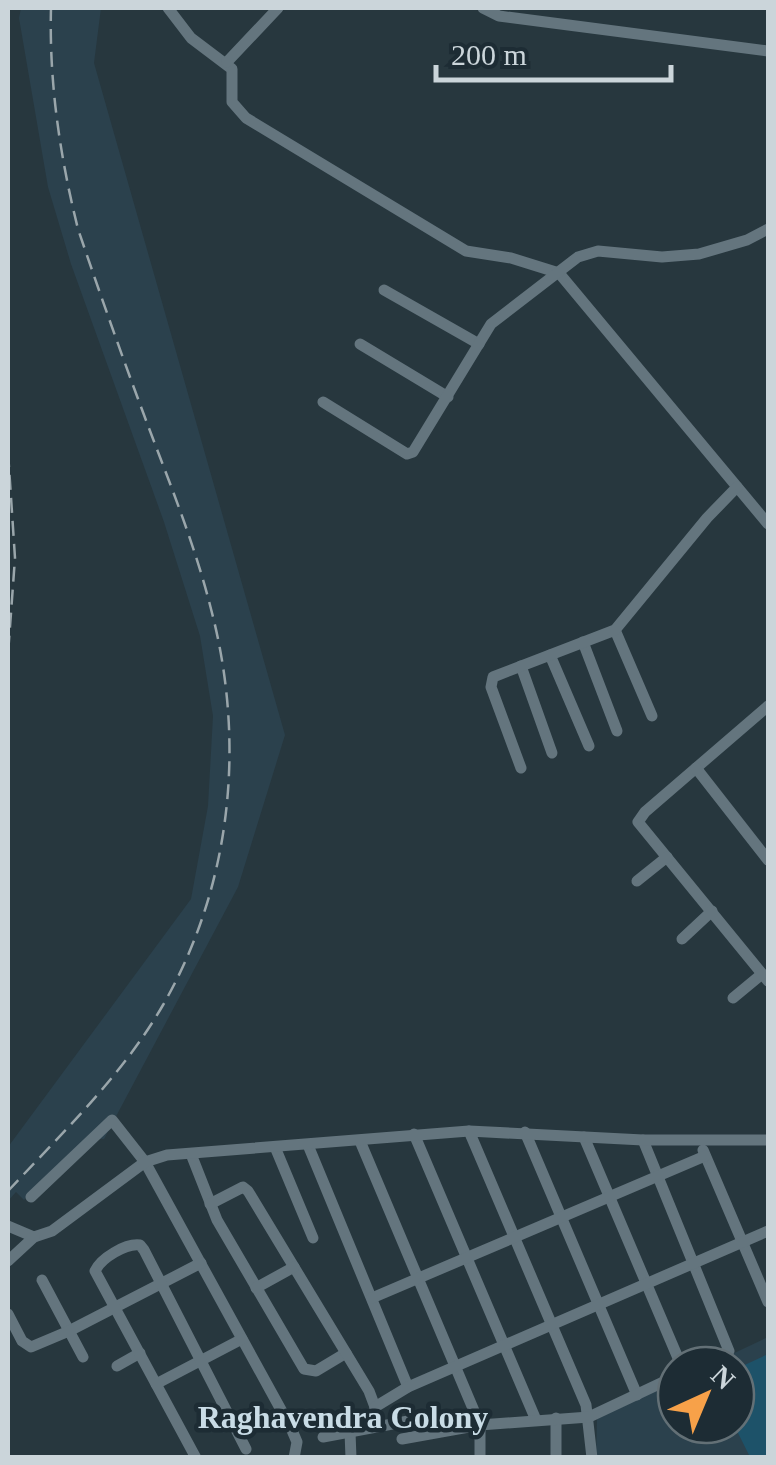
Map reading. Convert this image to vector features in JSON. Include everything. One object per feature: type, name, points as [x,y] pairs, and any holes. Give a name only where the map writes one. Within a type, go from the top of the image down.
[{"type":"street","points":[[168,8],[191,38],[232,69],[232,102],[246,118],[466,251],[511,258],[560,273],[768,524]]},
{"type":"street","points":[[227,62],[278,8]]},
{"type":"street","points":[[483,8],[768,51]]},
{"type":"street","points":[[323,402],[407,454],[418,448],[498,317],[569,263],[588,253],[607,251],[662,257],[699,254],[747,240],[768,228]]},
{"type":"street","points":[[384,290],[479,344]]},
{"type":"street","points":[[360,344],[448,397]]},
{"type":"street","points":[[521,768],[490,682],[493,677],[615,630],[707,518],[737,488]]},
{"type":"street","points":[[615,630],[652,716]]},
{"type":"street","points":[[583,642],[617,731]]},
{"type":"street","points":[[550,655],[589,746]]},
{"type":"street","points":[[521,666],[552,753]]},
{"type":"street","points":[[733,998],[766,978],[638,820],[768,706]]},
{"type":"street","points":[[696,768],[768,860]]},
{"type":"street","points":[[637,881],[667,857]]},
{"type":"street","points":[[682,938],[712,911]]},
{"type":"street","points":[[32,1197],[112,1120],[145,1162],[242,1339],[297,1442],[294,1458]]},
{"type":"street","points":[[469,1130],[589,1417],[592,1458]]},
{"type":"street","points":[[8,1261],[34,1237],[68,1220],[111,1184],[145,1162],[167,1154],[469,1130],[643,1140],[768,1140]]},
{"type":"street","points":[[525,1132],[637,1395]]},
{"type":"street","points":[[414,1134],[536,1420]]},
{"type":"street","points":[[584,1137],[672,1345]]},
{"type":"street","points":[[643,1140],[726,1345]]},
{"type":"street","points":[[700,1140],[768,1302]]},
{"type":"street","points":[[360,1141],[480,1425],[480,1458]]},
{"type":"street","points":[[308,1145],[408,1387]]},
{"type":"street","points":[[275,1147],[313,1238]]},
{"type":"street","points":[[191,1154],[210,1204],[304,1370],[316,1371],[346,1353]]},
{"type":"street","points":[[372,1298],[705,1156]]},
{"type":"street","points":[[210,1204],[243,1187],[346,1353],[375,1407],[376,1426]]},
{"type":"street","points":[[8,1226],[34,1237]]},
{"type":"street","points":[[375,1407],[408,1387],[768,1231]]},
{"type":"street","points":[[196,1458],[95,1271],[99,1263],[131,1244],[144,1250],[246,1449]]},
{"type":"street","points":[[8,1314],[28,1346],[70,1331],[201,1264]]},
{"type":"street","points":[[256,1288],[294,1267]]},
{"type":"street","points":[[42,1280],[82,1358]]},
{"type":"street","points":[[156,1384],[242,1339]]},
{"type":"street","points":[[117,1366],[140,1353]]},
{"type":"street","points":[[402,1439],[480,1425],[589,1417],[656,1386]]},
{"type":"street","points":[[556,1418],[556,1458]]},
{"type":"street","points":[[323,1436],[418,1419]]},
{"type":"street","points":[[350,1432],[351,1458]]},
{"type":"shaded area","points":[[21,8],[101,8],[94,63],[285,735],[238,887],[104,1139],[90,1138],[24,1200],[16,1192],[8,1201],[8,1147],[191,899],[208,806],[213,716],[200,636],[48,187],[19,18]]},
{"type":"shaded area","points":[[768,1337],[768,1457],[596,1458],[597,1419],[656,1391],[656,1445],[756,1445],[756,1345],[751,1345]]},
{"type":"shaded area","points":[[768,1354],[768,1457],[750,1457],[744,1445],[756,1445],[756,1360]]},
{"type":"railway","points":[[8,1191],[110,1079],[163,1005],[205,911],[218,862],[229,761],[222,659],[205,585],[78,229],[57,120],[51,8]]},
{"type":"railway","points":[[8,452],[15,558],[8,654]]},
{"type":"district","name":"Raghavendra Colony","points":[[343,1417]]}]
